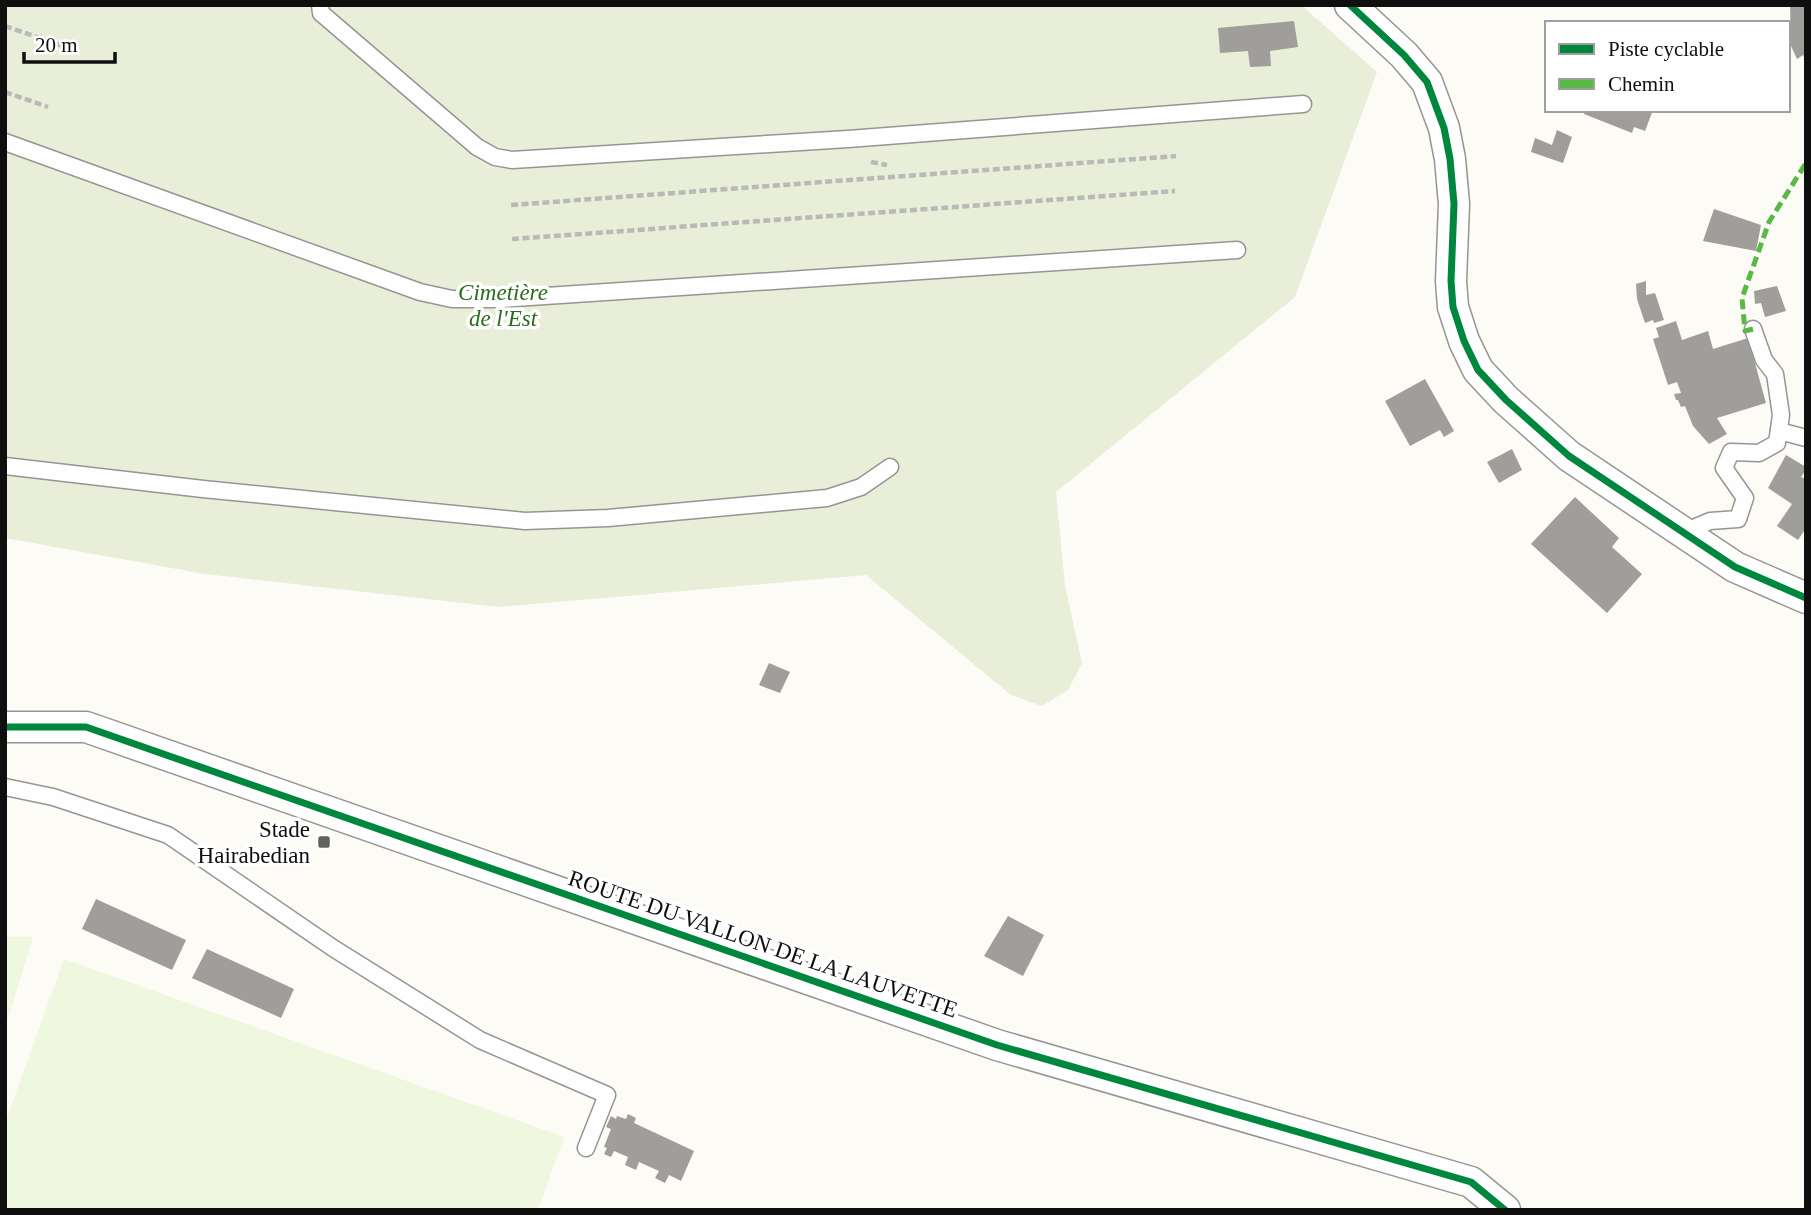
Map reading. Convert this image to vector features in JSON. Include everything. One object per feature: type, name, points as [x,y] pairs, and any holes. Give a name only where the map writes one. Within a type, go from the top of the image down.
[{"type":"street","points":[[1350,5],[1404,55],[1427,82],[1444,128],[1454,204],[1451,281],[1453,307],[1464,341],[1478,370],[1506,400],[1569,456],[1735,567],[1806,598]]},
{"type":"street","name":"ROUTE DU VALLON DE LA LAUVETTE","points":[[5,727],[86,727],[997,1045],[1471,1182],[1505,1210]]},
{"type":"lane","points":[[320,5],[321,13],[477,147],[495,157],[512,160],[848,139],[1303,104]]},
{"type":"lane","points":[[5,142],[419,292],[452,299],[502,299],[1237,250]]},
{"type":"lane","points":[[1684,532],[1710,521],[1738,519],[1745,498],[1724,468],[1731,452],[1759,453],[1777,443],[1781,415],[1775,374],[1763,360],[1754,329]]},
{"type":"lane","points":[[1779,431],[1806,438]]},
{"type":"lane","points":[[5,466],[202,489],[525,521],[608,518],[827,498],[861,487],[890,467]]},
{"type":"lane","points":[[5,787],[53,797],[169,835],[333,948],[480,1040],[607,1095],[586,1149]]},
{"type":"path","points":[[5,26],[68,48]]},
{"type":"path","points":[[5,92],[48,107]]},
{"type":"path","points":[[511,205],[1176,156]]},
{"type":"path","points":[[512,239],[1175,191]]},
{"type":"green space","name":"Cimetière de l'Est","points":[[5,5],[1301,5],[1377,72],[1295,297],[1056,492],[1065,586],[1082,663],[1068,690],[1042,706],[1011,695],[866,575],[499,607],[205,574],[5,538]]},
{"type":"green space","points":[[5,937],[33,937],[5,1028]]},
{"type":"green space","points":[[64,959],[564,1137],[538,1210],[5,1210],[5,1123]]},
{"type":"building","points":[[1790,5],[1806,5],[1806,62],[1803,55],[1797,59],[1791,46]]},
{"type":"building","points":[[1294,21],[1298,47],[1270,51],[1271,66],[1250,67],[1248,51],[1220,53],[1218,28]]},
{"type":"building","points":[[1652,112],[1645,131],[1634,127],[1632,133],[1584,114]]},
{"type":"building","points":[[1557,130],[1572,137],[1563,163],[1531,152],[1535,138],[1552,145]]},
{"type":"building","points":[[1714,209],[1761,225],[1756,251],[1703,241]]},
{"type":"building","points":[[1646,281],[1646,295],[1655,293],[1664,320],[1645,323],[1637,299],[1636,284]]},
{"type":"building","points":[[1777,286],[1786,311],[1765,317],[1761,303],[1755,304],[1754,291]]},
{"type":"building","points":[[1676,321],[1682,340],[1708,331],[1713,349],[1748,338],[1766,403],[1717,418],[1727,434],[1709,444],[1693,426],[1685,406],[1681,407],[1676,400],[1674,394],[1681,393],[1677,382],[1668,385],[1653,339],[1659,337],[1656,328]]},
{"type":"building","points":[[1425,379],[1454,431],[1444,437],[1440,430],[1410,446],[1385,401]]},
{"type":"building","points":[[1512,449],[1522,470],[1499,483],[1487,462]]},
{"type":"building","points":[[1786,455],[1806,467],[1801,477],[1806,479],[1806,528],[1798,540],[1777,526],[1792,504],[1768,488]]},
{"type":"building","points":[[1575,497],[1619,538],[1612,547],[1642,574],[1607,613],[1531,544]]},
{"type":"building","points":[[769,663],[790,672],[780,693],[759,685]]},
{"type":"building","points":[[96,899],[186,940],[172,970],[82,929]]},
{"type":"building","points":[[1008,916],[1044,935],[1023,976],[984,956]]},
{"type":"building","points":[[207,949],[294,989],[281,1018],[192,978]]},
{"type":"building","points":[[628,1114],[636,1118],[634,1123],[694,1151],[681,1181],[669,1175],[665,1183],[655,1178],[659,1171],[639,1162],[636,1170],[625,1165],[628,1157],[614,1151],[611,1157],[604,1154],[611,1129],[606,1127],[611,1116],[626,1119]]},
{"type":"marked path","points":[[1753,329],[1745,331],[1742,298],[1769,222],[1806,163]]},
{"type":"cycle path","points":[[1350,5],[1404,55],[1427,82],[1444,128],[1454,204],[1451,281],[1453,307],[1464,341],[1478,370],[1506,400],[1569,456],[1735,567],[1806,598]]},
{"type":"cycle path","points":[[5,727],[86,727],[997,1045],[1471,1182],[1505,1210]]},
{"type":"place","name":"Stade Hairabedian","points":[[324,842]]}]
